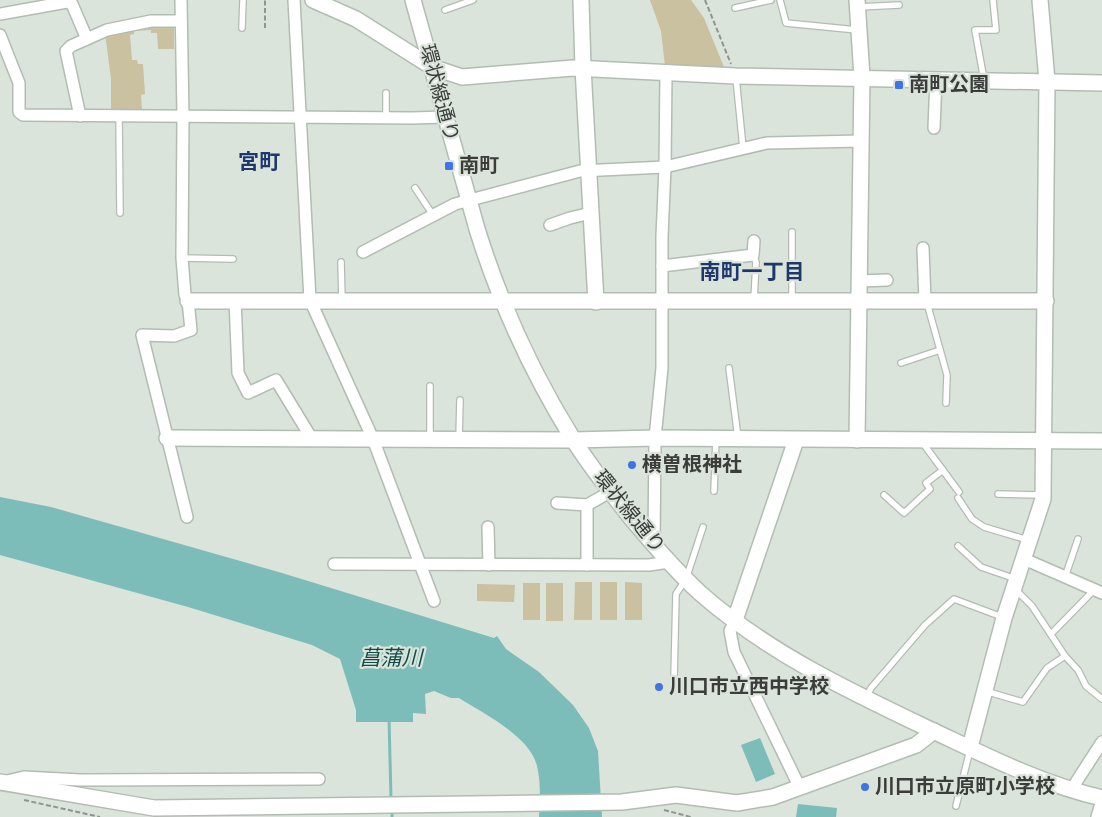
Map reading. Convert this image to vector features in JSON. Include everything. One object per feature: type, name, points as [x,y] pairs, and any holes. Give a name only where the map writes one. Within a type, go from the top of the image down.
[{"type":"street","points":[[181,0],[183,117],[182,258],[185,295],[188,301],[191,330],[174,336],[142,335],[187,516]]},
{"type":"street","points":[[294,0],[310,300],[374,439],[434,601]]},
{"type":"street","points":[[313,0],[356,19],[432,67],[462,77],[583,68],[736,76],[1102,83]]},
{"type":"street","name":"環状線通り","points":[[413,0],[468,201],[502,302],[534,368],[573,440],[610,492],[654,545],[700,593],[787,656],[866,698],[934,731],[1029,774],[1070,790],[1102,799]]},
{"type":"street","points":[[581,0],[596,302]]},
{"type":"street","points":[[970,747],[1004,618],[1043,495],[1047,82],[1040,0]]},
{"type":"street","points":[[0,14],[67,2],[72,4],[87,39]]},
{"type":"street","points":[[857,440],[862,77],[858,4]]},
{"type":"street","points":[[80,116],[66,50],[107,30],[142,23],[181,21]]},
{"type":"street","points":[[0,36],[19,83],[19,112],[23,115],[446,117]]},
{"type":"street","points":[[654,545],[656,438],[662,368],[666,73]]},
{"type":"street","points":[[934,128],[936,79]]},
{"type":"street","points":[[363,252],[455,204],[589,170],[665,167],[767,143],[861,141]]},
{"type":"street","points":[[550,224],[591,213]]},
{"type":"street","points":[[662,266],[753,255],[754,241]]},
{"type":"street","points":[[923,248],[926,301]]},
{"type":"street","points":[[859,281],[887,280]]},
{"type":"street","points":[[235,300],[238,374],[248,393],[276,380],[312,439]]},
{"type":"street","points":[[188,301],[1046,301]]},
{"type":"street","points":[[167,438],[573,440],[656,438],[1102,441]]},
{"type":"street","points":[[796,440],[730,631],[734,652],[800,788]]},
{"type":"street","points":[[557,503],[587,505],[610,492]]},
{"type":"street","points":[[587,505],[587,565]]},
{"type":"street","points":[[488,528],[489,565]]},
{"type":"street","points":[[1024,559],[1098,592]]},
{"type":"street","points":[[334,564],[649,565],[669,562]]},
{"type":"street","points":[[2,782],[154,808],[622,802],[676,795],[737,803],[773,797],[800,788],[916,745],[934,731]]},
{"type":"street","points":[[1070,790],[1102,742]]},
{"type":"street","points":[[2,782],[24,777],[80,780],[319,779]]},
{"type":"street","points":[[1097,817],[1102,799]]},
{"type":"lane","points":[[242,28],[243,0]]},
{"type":"lane","points":[[445,10],[473,0]]},
{"type":"lane","points":[[735,8],[771,0]]},
{"type":"lane","points":[[780,0],[786,23],[860,31]]},
{"type":"lane","points":[[984,80],[975,30],[996,30],[993,0]]},
{"type":"lane","points":[[858,4],[900,5]]},
{"type":"lane","points":[[736,76],[740,99],[743,148]]},
{"type":"lane","points":[[386,93],[386,117]]},
{"type":"lane","points":[[119,116],[120,213]]},
{"type":"lane","points":[[415,188],[433,215]]},
{"type":"lane","points":[[792,232],[792,302]]},
{"type":"lane","points":[[753,255],[756,262],[754,302]]},
{"type":"lane","points":[[182,258],[233,260]]},
{"type":"lane","points":[[341,262],[342,300]]},
{"type":"lane","points":[[926,301],[947,375],[946,403]]},
{"type":"lane","points":[[901,363],[940,350]]},
{"type":"lane","points":[[729,368],[738,439]]},
{"type":"lane","points":[[430,386],[430,439]]},
{"type":"lane","points":[[459,439],[460,400]]},
{"type":"lane","points":[[714,491],[716,439]]},
{"type":"lane","points":[[921,440],[943,470],[972,519],[984,527],[1030,540]]},
{"type":"lane","points":[[884,495],[904,513],[930,489],[926,483],[943,470]]},
{"type":"lane","points":[[998,494],[1043,495]]},
{"type":"lane","points":[[674,678],[676,594],[686,579],[703,527]]},
{"type":"lane","points":[[1065,577],[1078,539]]},
{"type":"lane","points":[[958,546],[981,567],[1016,584],[1065,656],[1078,670],[1086,686],[1102,699]]},
{"type":"lane","points":[[1051,634],[1098,592]]},
{"type":"lane","points":[[866,698],[871,688],[925,625],[954,598],[1004,618]]},
{"type":"lane","points":[[985,691],[1023,702],[1047,668],[1065,656]]},
{"type":"lane","points":[[956,806],[970,747]]},
{"type":"path","points":[[265,0],[265,28]]},
{"type":"path","points":[[705,0],[736,76]]},
{"type":"path","points":[[22,800],[100,817]]},
{"type":"shaded area","points":[[650,0],[691,0],[704,18],[724,67],[665,66],[661,31]]},
{"type":"shaded area","points":[[146,25],[174,25],[174,49],[158,49],[157,33],[151,33],[151,30],[134,31],[134,34],[130,35],[132,60],[137,60],[138,64],[143,64],[145,94],[141,95],[142,110],[111,110],[111,79],[105,33]]},
{"type":"shaded area","points":[[575,582],[592,582],[592,620],[574,620]]},
{"type":"shaded area","points":[[600,582],[617,582],[617,620],[600,620]]},
{"type":"shaded area","points":[[625,582],[642,583],[642,620],[625,620]]},
{"type":"shaded area","points":[[523,583],[540,583],[540,620],[523,620]]},
{"type":"shaded area","points":[[546,583],[563,583],[563,621],[546,621]]},
{"type":"shaded area","points":[[477,584],[515,585],[514,602],[477,601]]},
{"type":"water","name":"菖蒲川","points":[[0,497],[51,507],[282,573],[494,638],[497,636],[506,649],[539,672],[573,705],[589,728],[598,751],[602,817],[539,817],[539,779],[533,755],[505,727],[459,698],[451,698],[434,691],[425,694],[426,714],[413,713],[413,722],[356,722],[356,710],[340,659],[312,645],[188,607],[0,555]]},
{"type":"water","points":[[760,738],[775,774],[756,782],[741,745]]},
{"type":"water","points":[[798,804],[837,808],[836,817],[796,817]]},
{"type":"waterway","points":[[389,718],[391,799]]},
{"type":"waterway","points":[[392,808],[392,817]]},
{"type":"place","name":"南町公園","points":[[899,85]]},
{"type":"place","name":"南町","points":[[449,166]]},
{"type":"place","name":"横曽根神社","points":[[632,465]]},
{"type":"place","name":"川口市立西中学校","points":[[659,687]]},
{"type":"place","name":"川口市立原町小学校","points":[[865,787]]},
{"type":"district","name":"宮町","points":[[259,162]]},
{"type":"district","name":"南町一丁目","points":[[752,272]]}]
